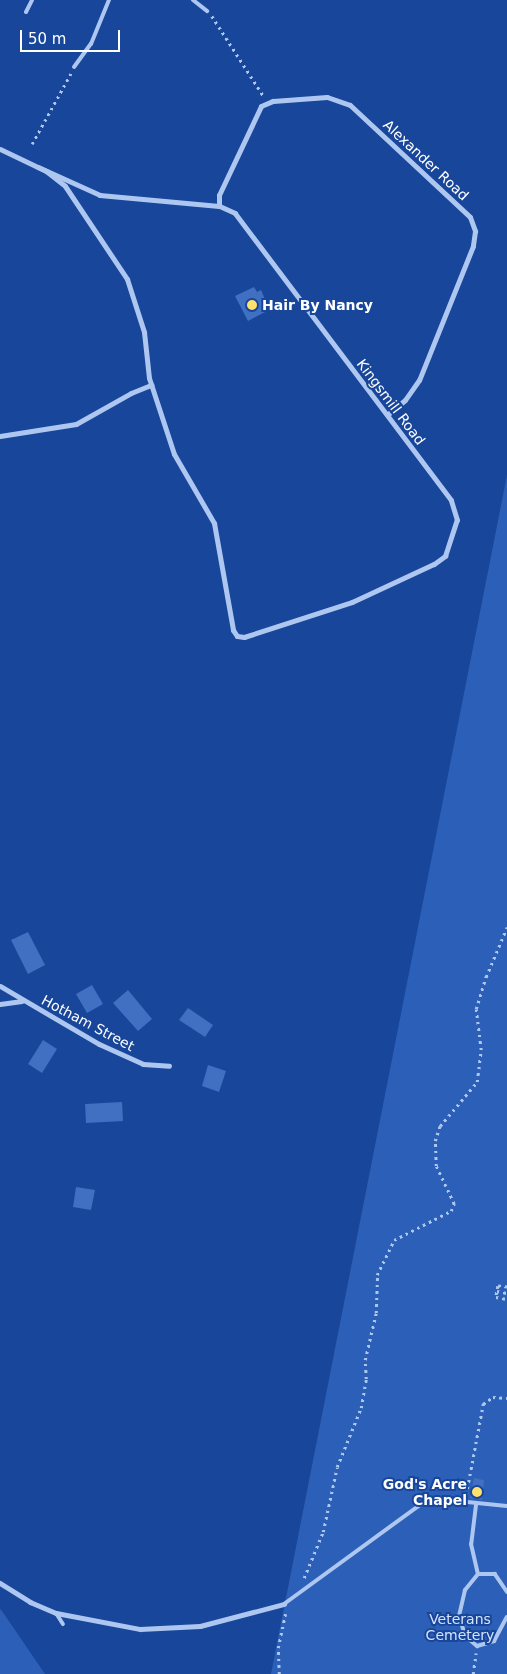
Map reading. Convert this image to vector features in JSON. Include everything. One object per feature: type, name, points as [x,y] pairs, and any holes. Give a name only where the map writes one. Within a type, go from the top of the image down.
[{"type":"street","name":"Alexander Road","points":[[267,102],[328,97],[343,101],[458,204],[473,223],[473,246],[419,380],[405,400],[387,415]]},
{"type":"street","points":[[219,206],[219,195],[258,111],[267,102]]},
{"type":"street","points":[[0,149],[38,167],[59,181],[75,199],[127,279],[144,332],[151,385],[131,393],[76,424],[0,436]]},
{"type":"street","name":"Kingsmill Road","points":[[38,167],[84,189],[117,198],[219,206],[235,213],[454,506],[456,526],[445,556],[434,564],[352,602],[244,637],[237,636],[233,630],[214,523],[177,462],[151,385]]},
{"type":"street","name":"Kingsmill Road","points":[[75,199],[76,191],[84,189]]},
{"type":"street","name":"Hotham Street","points":[[0,986],[100,1044],[143,1064],[169,1066]]},
{"type":"street","points":[[0,1004],[23,1001]]},
{"type":"street","points":[[0,1583],[30,1602],[56,1613],[140,1629],[162,1630],[232,1620],[284,1604]]},
{"type":"lane","points":[[26,12],[32,0]]},
{"type":"lane","points":[[74,67],[91,44],[109,0]]},
{"type":"lane","points":[[193,0],[207,11]]},
{"type":"lane","points":[[284,1604],[424,1502],[438,1498],[476,1505],[507,1506]]},
{"type":"lane","points":[[476,1505],[472,1544],[478,1574]]},
{"type":"lane","points":[[478,1574],[495,1574],[507,1592]]},
{"type":"lane","points":[[478,1574],[465,1590],[458,1615],[465,1636],[477,1646],[494,1641],[507,1617]]},
{"type":"lane","points":[[56,1613],[63,1624]]},
{"type":"path","points":[[207,11],[217,21],[267,102]]},
{"type":"path","points":[[32,144],[74,67]]},
{"type":"path","points":[[303,1580],[323,1532],[337,1467],[361,1408],[366,1379],[365,1360],[376,1313],[377,1275],[394,1240],[451,1211],[454,1204],[436,1166],[435,1141],[440,1126],[477,1082],[481,1050],[476,1009],[486,977],[507,927]]},
{"type":"path","points":[[497,1291],[507,1293],[506,1299],[496,1297],[497,1291],[498,1286],[507,1287]]},
{"type":"path","points":[[464,1503],[483,1404],[493,1397],[507,1398]]},
{"type":"path","points":[[279,1674],[278,1648],[285,1612]]},
{"type":"path","points":[[473,1674],[477,1646]]},
{"type":"green space","name":"Veterans Cemetery","points":[[507,475],[507,1674],[271,1674],[494,541]]},
{"type":"green space","points":[[0,1609],[2,1611],[45,1674],[0,1674]]},
{"type":"building","name":"Hair By Nancy","points":[[254,287],[257,292],[261,290],[267,304],[264,306],[267,311],[248,321],[235,296]]},
{"type":"building","points":[[28,932],[45,965],[28,974],[11,940]]},
{"type":"building","points":[[92,985],[103,1004],[87,1013],[76,994]]},
{"type":"building","points":[[128,990],[152,1019],[138,1031],[113,1003]]},
{"type":"building","points":[[188,1008],[213,1025],[205,1037],[179,1020]]},
{"type":"building","points":[[43,1040],[57,1049],[42,1073],[28,1064]]},
{"type":"building","points":[[208,1065],[226,1071],[219,1092],[202,1086]]},
{"type":"building","points":[[122,1102],[123,1121],[86,1123],[85,1104]]},
{"type":"building","points":[[76,1187],[95,1190],[91,1210],[73,1207]]},
{"type":"building","name":"God's Acre Chapel","points":[[474,1478],[484,1480],[482,1500],[470,1498]]},
{"type":"place","name":"Hair By Nancy","points":[[252,305]]},
{"type":"place","name":"God's Acre Chapel","points":[[477,1492]]}]
